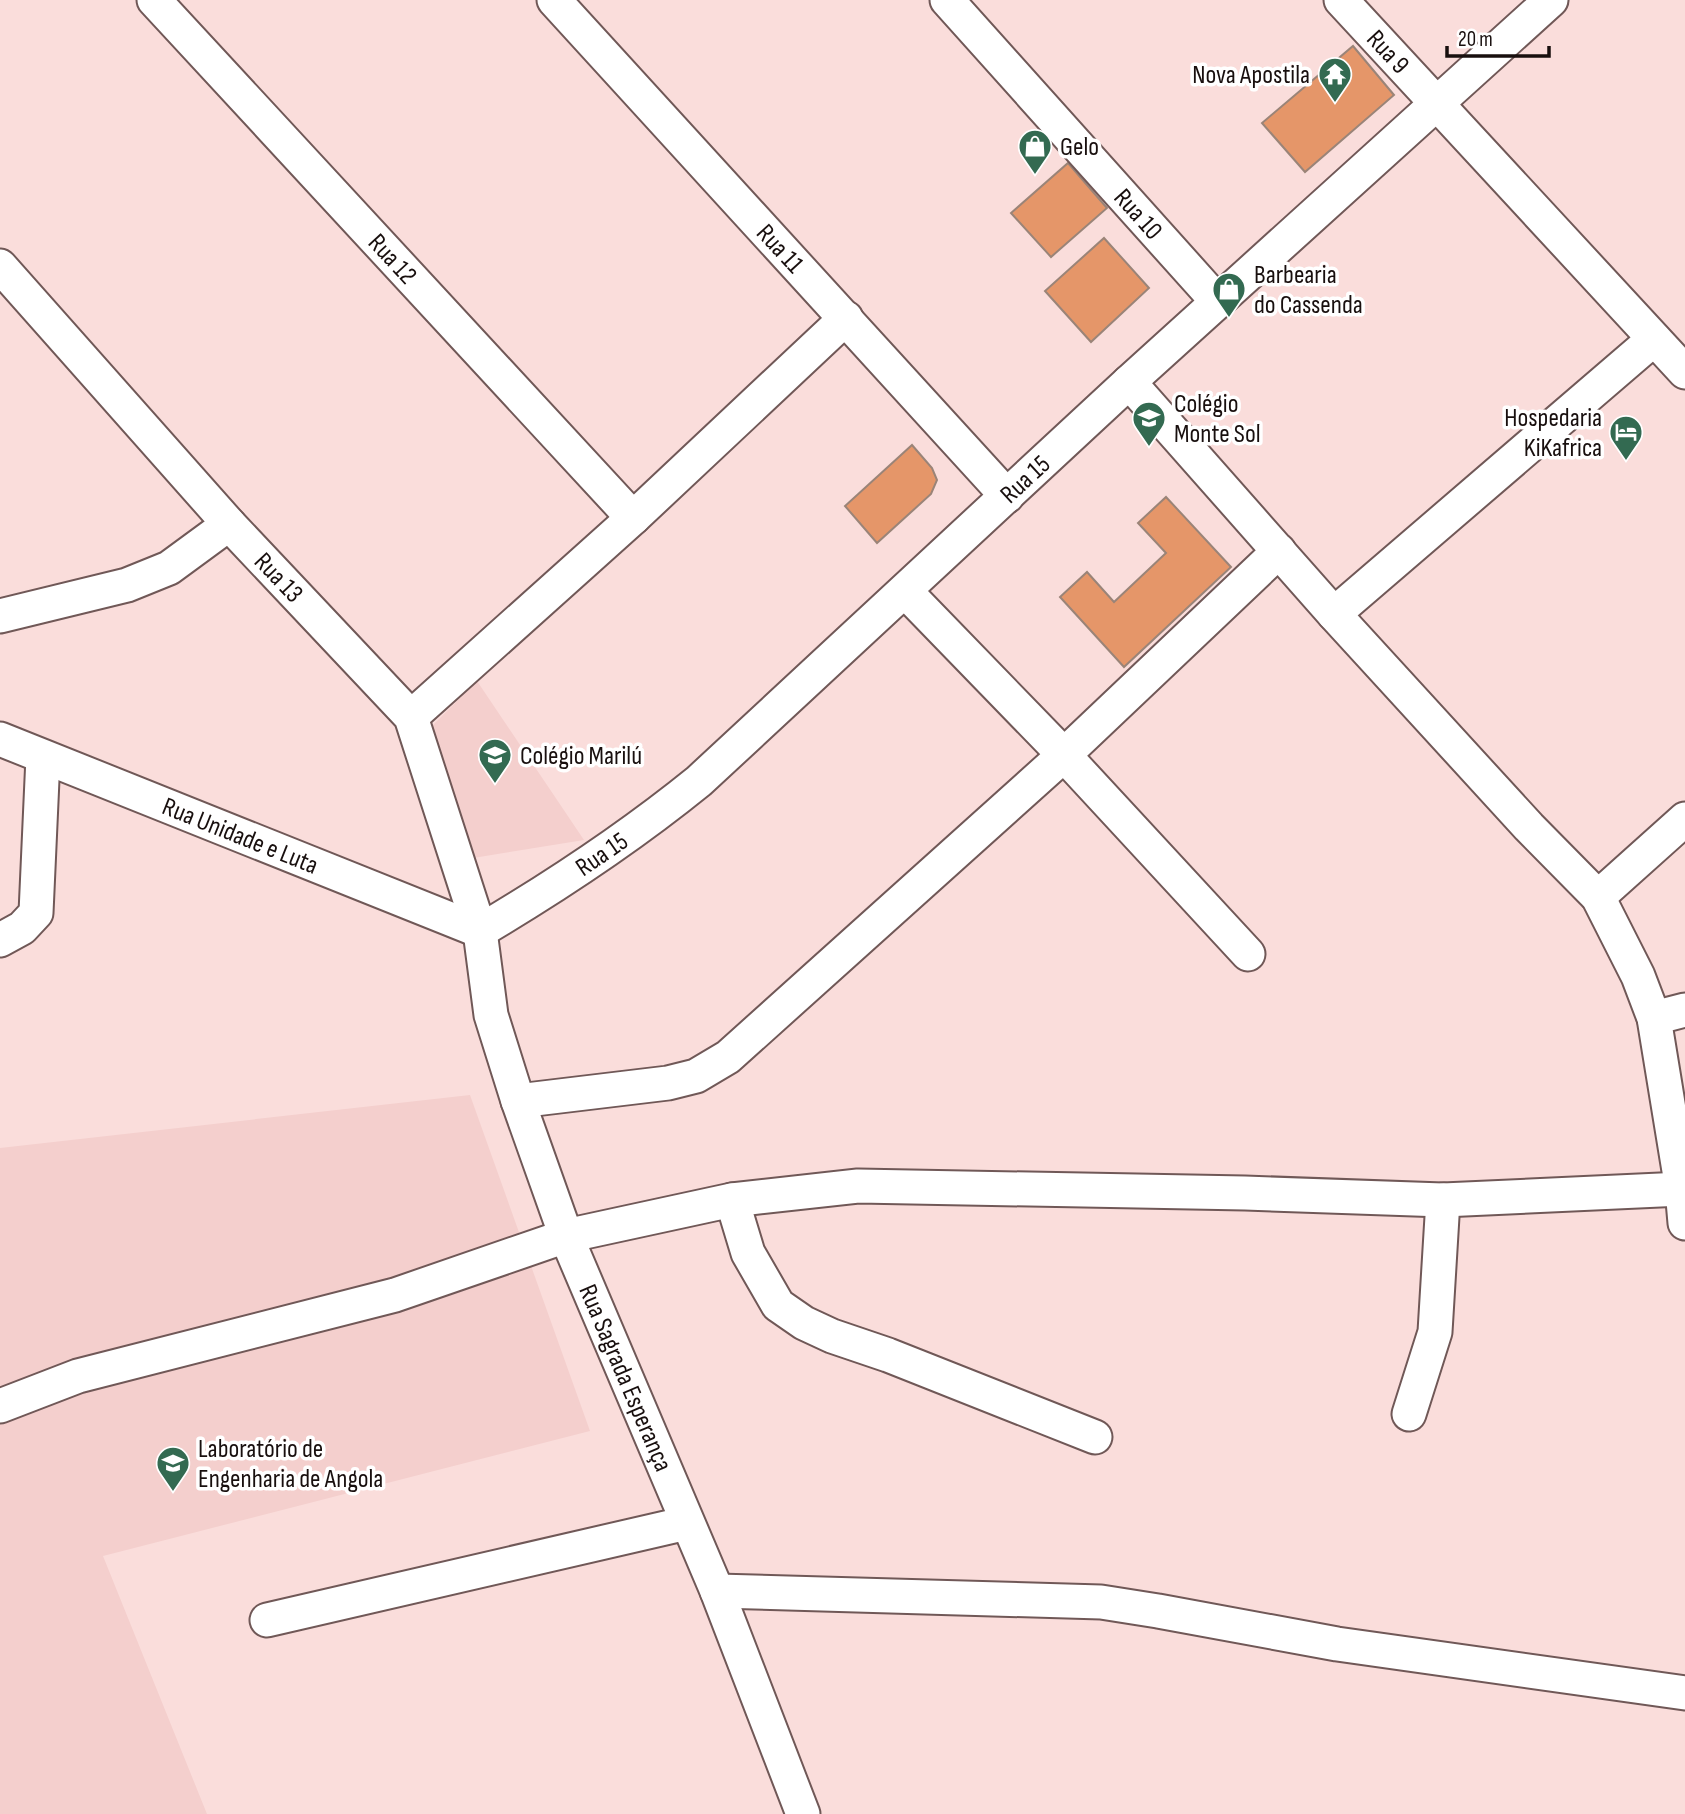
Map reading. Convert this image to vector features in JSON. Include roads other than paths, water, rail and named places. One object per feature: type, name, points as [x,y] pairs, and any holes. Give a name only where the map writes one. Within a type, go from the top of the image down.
[{"type":"street","name":"Rua 12","points":[[154,0],[633,518]]},
{"type":"street","name":"Rua 10","points":[[947,0],[1217,302]]},
{"type":"street","name":"Rua 9","points":[[1341,0],[1685,372]]},
{"type":"street","name":"Rua 15","points":[[480,931],[592,862],[689,789],[1129,382],[1551,0]]},
{"type":"street","name":"Rua 11","points":[[570,5],[1007,496]]},
{"type":"street","name":"Rua 13","points":[[0,266],[229,524],[411,717],[480,931]]},
{"type":"street","points":[[411,717],[633,518],[846,318]]},
{"type":"street","points":[[1334,614],[1654,339]]},
{"type":"street","points":[[1129,382],[1334,614],[1529,827],[1598,897],[1638,976],[1670,1014],[1685,1223]]},
{"type":"street","points":[[0,616],[127,585],[169,568],[229,524]]},
{"type":"street","points":[[518,1101],[668,1083],[696,1076],[728,1057],[1063,755],[1279,551]]},
{"type":"street","points":[[905,591],[1063,755],[1248,954]]},
{"type":"street","name":"Rua Unidade e Luta","points":[[0,739],[480,931]]},
{"type":"street","points":[[0,940],[22,928],[36,913],[43,757]]},
{"type":"street","points":[[1598,897],[1685,819]]},
{"type":"street","name":"Rua Sagrada Esperança","points":[[480,931],[491,1015],[566,1236],[717,1591],[803,1814]]},
{"type":"street","points":[[0,1406],[78,1376],[395,1295],[566,1236],[732,1200],[858,1186],[1245,1193],[1443,1200],[1682,1189]]},
{"type":"street","points":[[732,1200],[748,1253],[778,1305],[804,1323],[1095,1437]]},
{"type":"street","points":[[1409,1414],[1435,1332],[1443,1200]]},
{"type":"street","points":[[267,1620],[687,1523]]},
{"type":"street","points":[[717,1591],[1101,1602],[1337,1644],[1685,1693]]},
{"type":"place","name":"Nova Apostila","points":[[1335,104]]},
{"type":"place","name":"Gelo","points":[[1035,176]]},
{"type":"place","name":"Barbearia do Cassenda","points":[[1229,319]]},
{"type":"place","name":"Colégio Monte Sol","points":[[1149,448]]},
{"type":"place","name":"Hospedaria KiKafrica","points":[[1626,462]]},
{"type":"place","name":"Colégio Marilú","points":[[495,785]]},
{"type":"place","name":"Laboratório de Engenharia de Angola","points":[[173,1493]]}]
